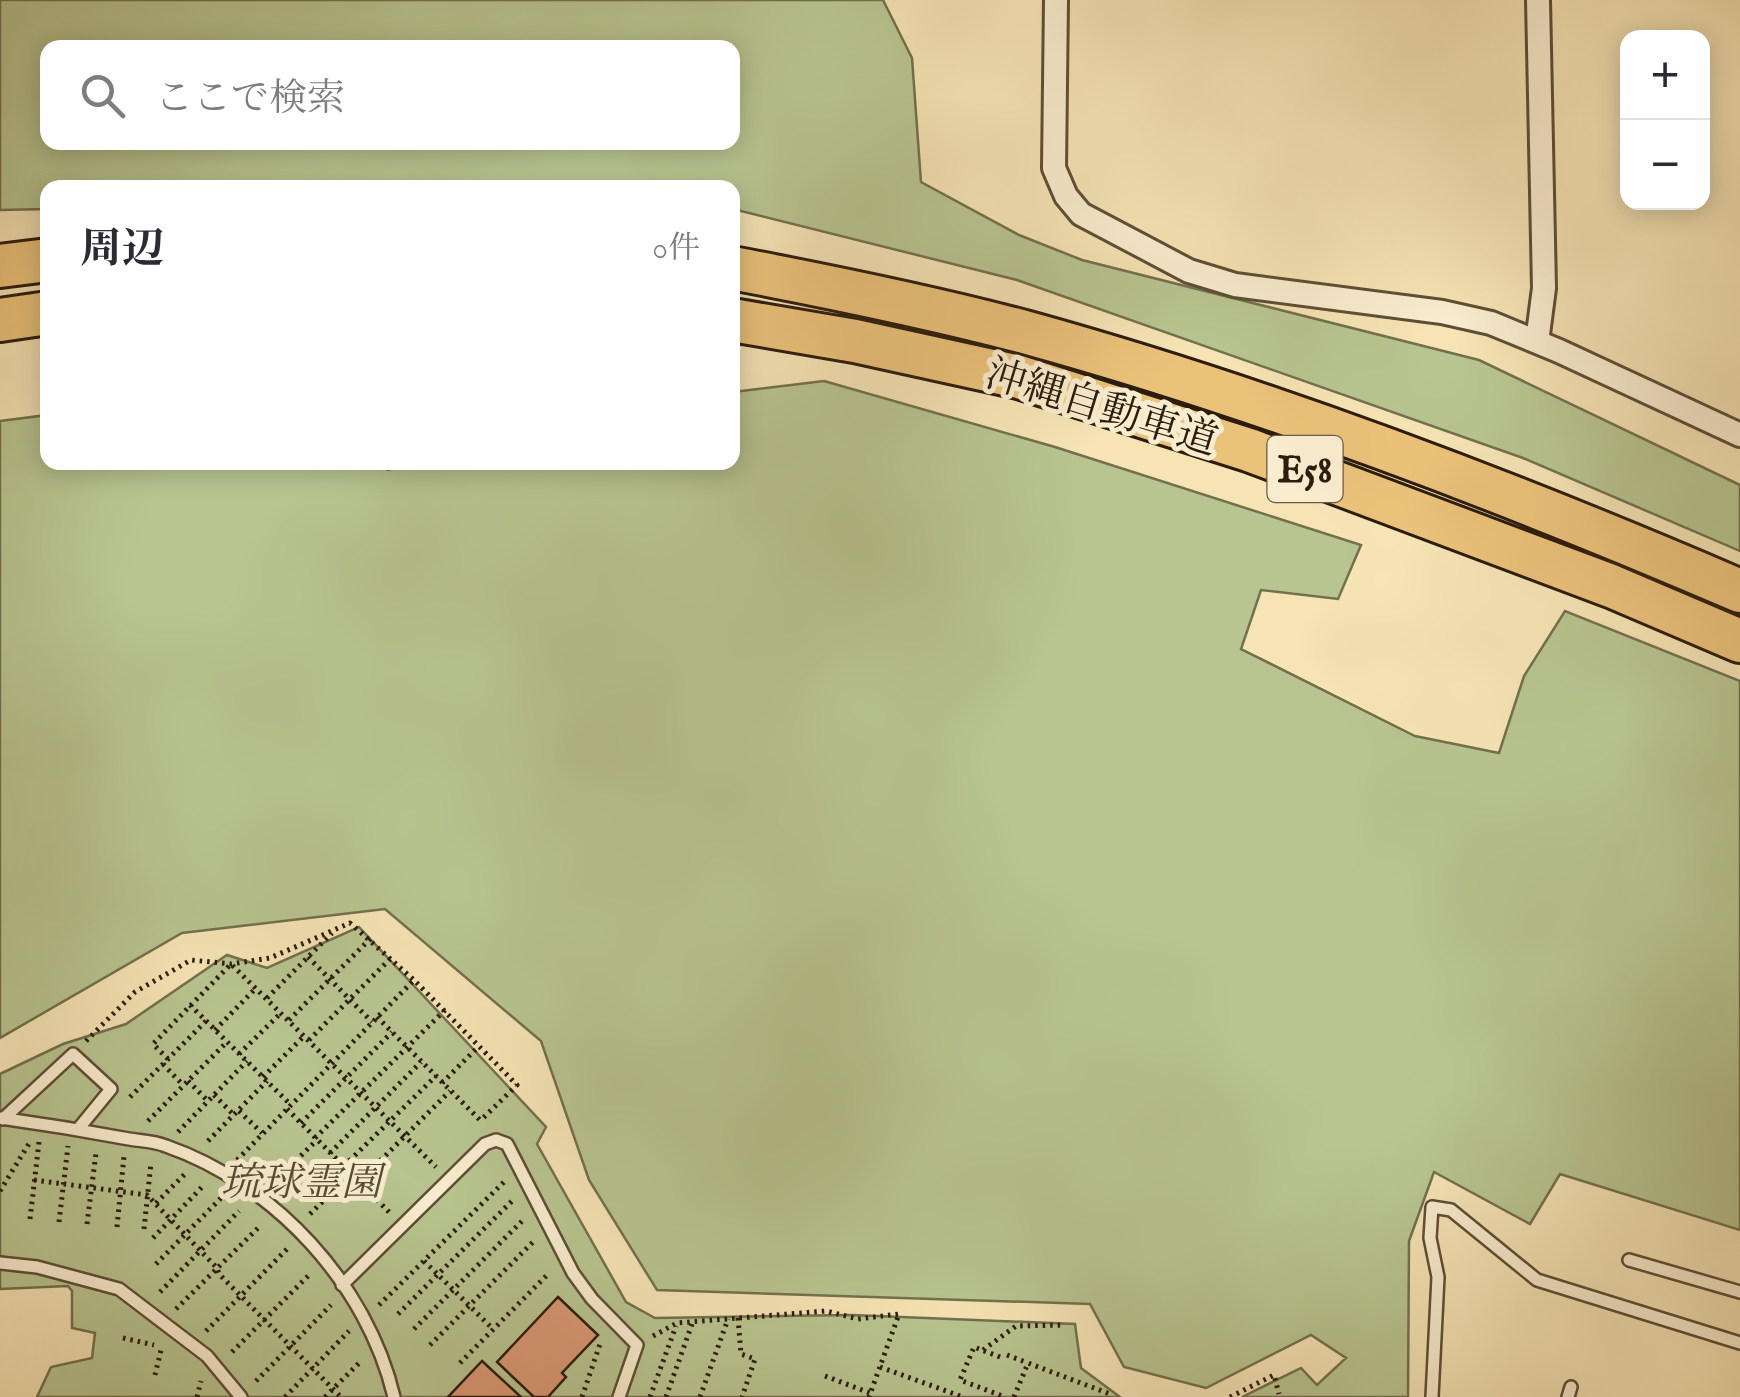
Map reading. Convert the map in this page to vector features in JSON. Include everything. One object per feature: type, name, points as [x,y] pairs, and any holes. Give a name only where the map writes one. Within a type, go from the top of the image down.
[{"type":"highway","points":[[0,266],[40,261]]},
{"type":"highway","name":"沖縄自動車道","points":[[740,270],[870,295],[1026,333],[1265,406],[1616,538],[1740,591]]},
{"type":"highway","points":[[0,320],[40,314]]},
{"type":"highway","name":"沖縄自動車道","points":[[740,321],[855,341],[1018,377],[1250,450],[1611,586],[1740,642]]},
{"type":"street","points":[[1056,0],[1054,168],[1066,196],[1081,214],[1189,271],[1235,285],[1442,312],[1491,323],[1740,434]]},
{"type":"street","points":[[1538,0],[1544,288],[1538,342]]},
{"type":"lane","points":[[2,1118],[73,1054],[111,1089],[75,1128]]},
{"type":"lane","points":[[2,1118],[159,1144],[224,1173],[261,1195],[298,1227],[342,1284],[376,1346],[394,1397]]},
{"type":"lane","points":[[342,1284],[484,1144],[496,1140],[506,1144],[564,1257],[592,1299],[637,1345],[620,1397]]},
{"type":"lane","points":[[1432,1397],[1438,1276],[1430,1238],[1432,1207],[1452,1210],[1537,1280],[1740,1344]]},
{"type":"lane","points":[[1628,1260],[1740,1292]]},
{"type":"lane","points":[[0,1263],[38,1266],[118,1289],[207,1356],[241,1397]]},
{"type":"path","points":[[73,1054],[136,992],[190,960],[232,964],[270,958],[350,923],[371,938],[518,1085],[481,1120]]},
{"type":"path","points":[[267,998],[336,929]]},
{"type":"path","points":[[289,1020],[371,938]]},
{"type":"path","points":[[308,957],[350,1000],[392,1032],[481,1120],[484,1144]]},
{"type":"path","points":[[192,1158],[265,1079],[390,959]]},
{"type":"path","points":[[232,964],[448,1179]]},
{"type":"path","points":[[208,1101],[185,1083],[152,1044],[232,964]]},
{"type":"path","points":[[224,1173],[414,980]]},
{"type":"path","points":[[215,1030],[256,988]]},
{"type":"path","points":[[190,1005],[401,1225]]},
{"type":"path","points":[[261,1195],[445,1010]]},
{"type":"path","points":[[240,1054],[281,1013]]},
{"type":"path","points":[[87,1224],[97,1132],[206,1021]]},
{"type":"path","points":[[301,1123],[392,1032]]},
{"type":"path","points":[[116,1227],[128,1139],[227,1042]]},
{"type":"path","points":[[442,1083],[479,1046]]},
{"type":"path","points":[[144,1230],[159,1144],[247,1061]]},
{"type":"path","points":[[330,1153],[421,1062]]},
{"type":"path","points":[[344,1166],[436,1076]]},
{"type":"path","points":[[359,1182],[450,1092]]},
{"type":"path","points":[[214,1095],[262,1134]]},
{"type":"path","points":[[30,1219],[41,1124]]},
{"type":"path","points":[[0,1191],[41,1124]]},
{"type":"path","points":[[59,1222],[75,1128]]},
{"type":"path","points":[[379,1305],[518,1168]]},
{"type":"path","points":[[156,1203],[185,1174]]},
{"type":"path","points":[[298,1227],[350,1174]]},
{"type":"path","points":[[34,1180],[148,1194],[219,1274],[341,1397]]},
{"type":"path","points":[[153,1238],[206,1184]]},
{"type":"path","points":[[398,1314],[527,1186]]},
{"type":"path","points":[[156,1264],[224,1196]]},
{"type":"path","points":[[414,1329],[537,1206]]},
{"type":"path","points":[[160,1292],[239,1211]]},
{"type":"path","points":[[174,1311],[262,1224]]},
{"type":"path","points":[[430,1345],[549,1227]]},
{"type":"path","points":[[206,1331],[290,1246]]},
{"type":"path","points":[[460,1363],[564,1257]]},
{"type":"path","points":[[424,1260],[494,1330]]},
{"type":"path","points":[[230,1354],[312,1273]]},
{"type":"path","points":[[256,1381],[333,1303]]},
{"type":"path","points":[[637,1345],[677,1323],[826,1311],[858,1319],[899,1314],[871,1396],[825,1376]]},
{"type":"path","points":[[738,1318],[741,1354],[754,1359],[742,1397]]},
{"type":"path","points":[[700,1397],[728,1319]]},
{"type":"path","points":[[650,1397],[677,1323]]},
{"type":"path","points":[[666,1397],[692,1324]]},
{"type":"path","points":[[984,1350],[1016,1326],[1065,1325]]},
{"type":"path","points":[[285,1397],[349,1332]]},
{"type":"path","points":[[123,1338],[162,1346],[155,1374]]},
{"type":"path","points":[[582,1397],[600,1344]]},
{"type":"path","points":[[325,1397],[376,1346]]},
{"type":"path","points":[[1004,1397],[960,1380],[974,1346],[1110,1394]]},
{"type":"path","points":[[1014,1397],[1028,1363]]},
{"type":"path","points":[[880,1366],[963,1397]]},
{"type":"path","points":[[1230,1397],[1274,1374],[1280,1394]]},
{"type":"green space","points":[[0,0],[883,0],[912,58],[921,182],[1019,235],[1082,260],[1479,360],[1740,485],[1740,551],[1523,458],[1017,280],[740,211],[740,180],[40,180],[40,209],[0,210]]},
{"type":"green space","points":[[824,381],[1055,447],[1361,545],[1338,599],[1261,590],[1241,649],[1415,736],[1499,753],[1524,676],[1565,611],[1740,681],[1740,1230],[1560,1174],[1530,1224],[1434,1172],[1409,1241],[1408,1397],[1242,1397],[1301,1368],[1317,1385],[1346,1358],[1311,1335],[1206,1388],[1124,1367],[1090,1304],[657,1290],[589,1180],[541,1041],[385,909],[182,933],[0,1038],[0,421],[40,416],[40,470],[740,470],[740,391]]},
{"type":"green space","name":"琉球霊園","points":[[359,927],[546,1127],[537,1144],[626,1302],[655,1318],[852,1315],[1075,1324],[1081,1368],[1120,1397],[37,1397],[51,1367],[92,1358],[95,1333],[72,1328],[72,1291],[68,1286],[0,1289],[0,1074],[63,1044],[126,1024],[227,955],[267,968]]},
{"type":"building","points":[[558,1297],[598,1335],[562,1373],[566,1377],[548,1397],[534,1397],[497,1362]]},
{"type":"building","points":[[482,1361],[521,1397],[448,1397]]}]
